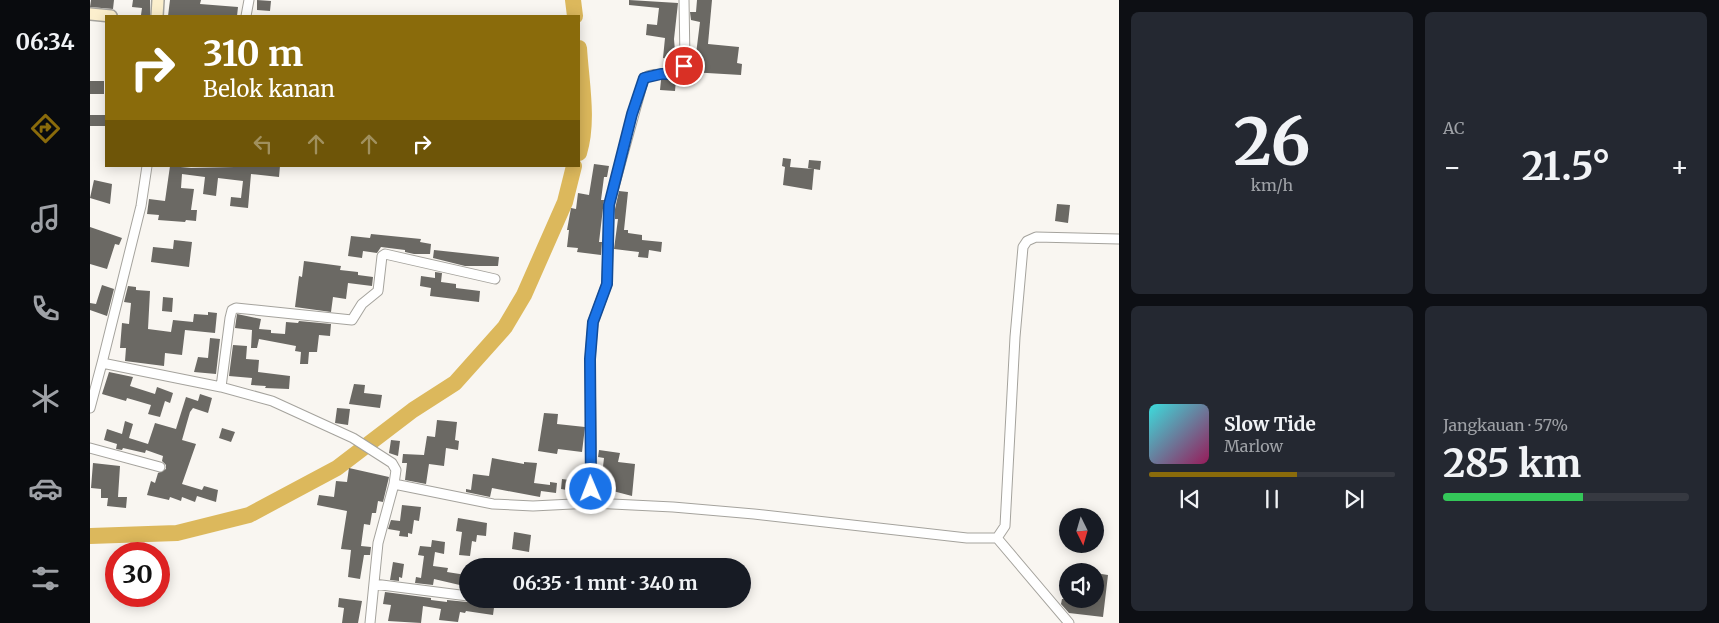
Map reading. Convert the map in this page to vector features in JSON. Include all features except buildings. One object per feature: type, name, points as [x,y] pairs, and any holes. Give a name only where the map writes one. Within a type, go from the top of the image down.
[{"type":"street","points":[[157,15],[158,0]]},
{"type":"street","points":[[246,15],[249,0]]},
{"type":"street","points":[[592,503],[590,359],[593,322],[607,284],[609,205],[632,114],[644,78],[648,75],[675,75],[682,72],[685,61],[684,0]]},
{"type":"street","points":[[90,14],[105,15]]},
{"type":"street","points":[[90,408],[140,212],[147,167]]},
{"type":"street","points":[[997,538],[1005,526],[1016,337],[1024,247],[1027,241],[1036,237],[1119,239]]},
{"type":"street","points":[[221,387],[230,318],[232,310],[236,308],[352,320],[356,317],[362,304],[378,291],[382,256],[385,254],[495,279]]},
{"type":"street","points":[[102,363],[221,387],[272,401],[353,438],[395,466],[394,484],[378,543],[370,623]]},
{"type":"street","points":[[90,448],[160,467]]},
{"type":"street","points":[[394,484],[493,504],[533,506],[592,503],[754,514],[967,538],[997,538],[1069,623]]},
{"type":"street","points":[[374,584],[459,595]]},
{"type":"waterway","points":[[573,0],[575,15]]},
{"type":"waterway","points":[[580,58],[584,115],[580,149]]},
{"type":"waterway","points":[[90,536],[177,533],[249,515],[337,468],[413,410],[455,383],[505,327],[524,295],[565,202],[574,167]]},
{"type":"route","points":[[591,489],[590,359],[593,322],[607,284],[609,205],[632,114],[644,78],[648,75],[679,74],[684,66]]}]
